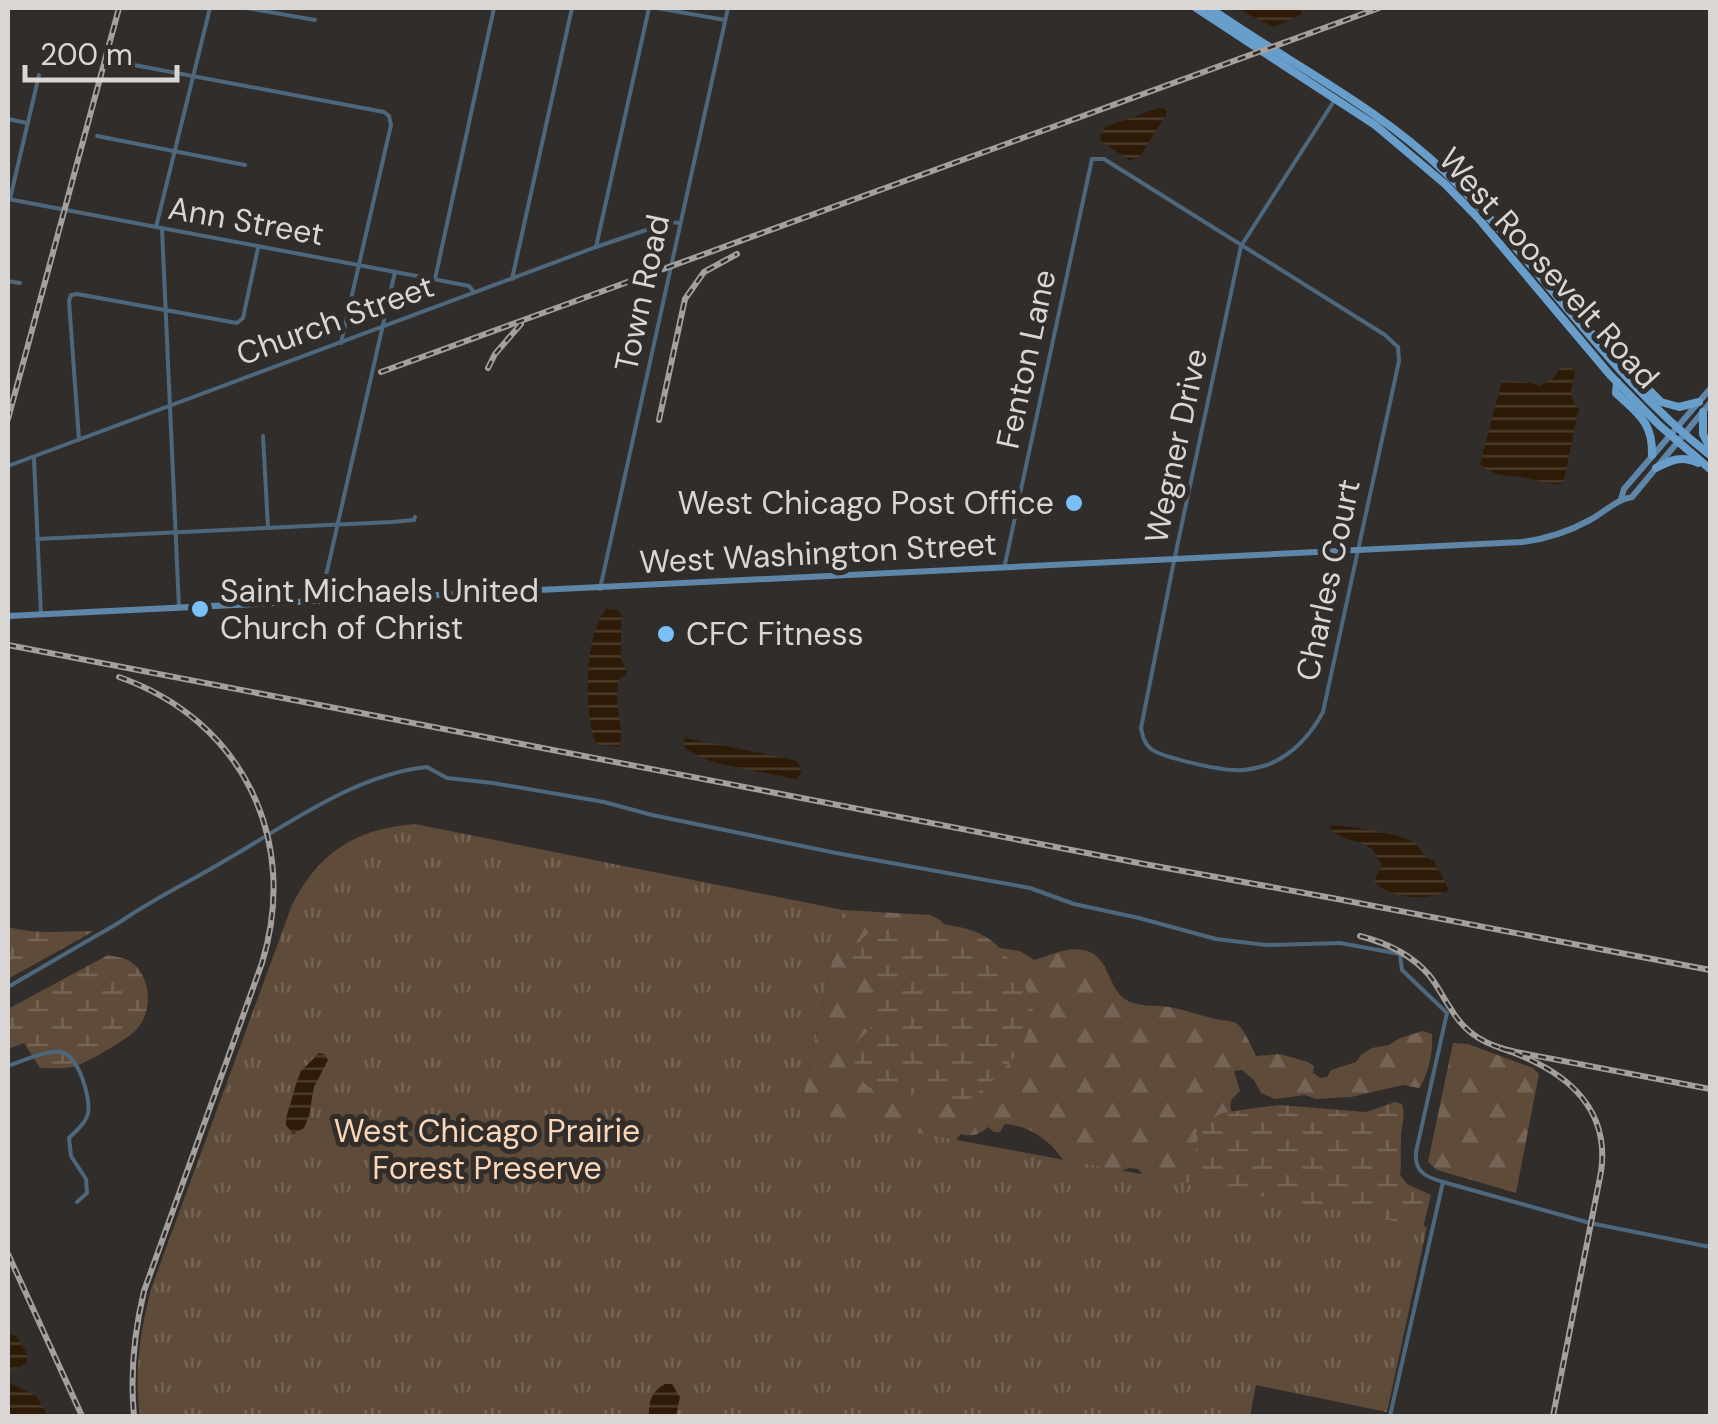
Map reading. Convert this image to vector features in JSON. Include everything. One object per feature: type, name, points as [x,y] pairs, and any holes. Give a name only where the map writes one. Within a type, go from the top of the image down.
[{"type":"main road","name":"West Roosevelt Road","points":[[1196,8],[1385,121],[1446,173],[1673,431]]},
{"type":"main road","name":"West Roosevelt Road","points":[[1210,8],[1338,94],[1467,206],[1617,382],[1710,469]]},
{"type":"main road","points":[[1582,328],[1596,336],[1661,402],[1678,407],[1699,402]]},
{"type":"main road","points":[[1617,382],[1616,392],[1651,432],[1652,455]]},
{"type":"main road","name":"West Washington Street","points":[[1620,499],[1652,455],[1710,389]]},
{"type":"main road","name":"West Washington Street","points":[[8,616],[1507,544],[1567,531],[1620,499],[1632,497],[1710,403]]},
{"type":"main road","points":[[1703,412],[1702,434],[1710,452]]},
{"type":"main road","name":"West Roosevelt Road","points":[[1681,438],[1710,452]]},
{"type":"main road","points":[[1656,468],[1682,458],[1710,469]]},
{"type":"street","points":[[179,608],[159,227],[210,8]]},
{"type":"street","points":[[247,8],[314,20]]},
{"type":"street","points":[[435,279],[494,8]]},
{"type":"street","points":[[512,278],[572,8]]},
{"type":"street","points":[[596,248],[649,8]]},
{"type":"street","points":[[658,8],[725,20]]},
{"type":"street","name":"Town Road","points":[[600,589],[728,8]]},
{"type":"street","points":[[118,62],[390,116],[341,343]]},
{"type":"street","points":[[9,199],[39,75]]},
{"type":"street","name":"Wegner Drive","points":[[1234,770],[1165,756],[1144,742],[1141,728],[1242,246],[1338,94]]},
{"type":"street","points":[[8,119],[28,123]]},
{"type":"street","points":[[97,136],[245,165]]},
{"type":"street","name":"Fenton Lane","points":[[1004,569],[1092,159],[1104,159],[1242,246]]},
{"type":"street","name":"Ann Street","points":[[9,199],[435,279],[469,286],[474,292]]},
{"type":"street","name":"Church Street","points":[[8,466],[512,278],[670,222],[680,223]]},
{"type":"street","points":[[79,440],[71,295],[239,322],[244,318],[258,246]]},
{"type":"street","name":"Charles Court","points":[[1234,770],[1269,764],[1293,750],[1312,733],[1323,712],[1399,361],[1398,348],[1384,335],[1242,246]]},
{"type":"street","points":[[320,602],[394,272]]},
{"type":"street","points":[[8,280],[20,283]]},
{"type":"street","points":[[263,436],[268,528]]},
{"type":"street","points":[[34,458],[41,614]]},
{"type":"street","points":[[37,538],[392,522],[415,517]]},
{"type":"street","points":[[8,987],[317,807],[380,779],[427,767],[448,778],[604,802],[836,853],[1030,888],[1074,904],[1233,942],[1340,943],[1400,954],[1402,970],[1447,1012],[1415,1160],[1421,1173],[1590,1224],[1710,1246]]},
{"type":"street","points":[[8,1066],[52,1052],[65,1052],[74,1060],[87,1093],[88,1114],[70,1138],[71,1156],[86,1179],[87,1193],[77,1202]]},
{"type":"street","points":[[1390,1416],[1443,1182]]},
{"type":"green space","name":"West Chicago Prairie Forest Preserve","points":[[415,824],[843,910],[800,1111],[1427,1227],[1387,1412],[1256,1385],[1250,1416],[140,1416],[139,1352],[151,1289],[292,905],[314,871],[341,846],[374,831]]},
{"type":"green space","points":[[843,910],[930,915],[949,930],[994,947],[1020,951],[1034,960],[1067,950],[1087,951],[1101,961],[1117,991],[1130,1002],[1234,1022],[1245,1033],[1256,1056],[1280,1054],[1308,1062],[1320,1078],[1356,1062],[1372,1048],[1422,1031],[1432,1034],[1428,1070],[1419,1088],[1403,1085],[1351,1097],[1316,1099],[1305,1095],[1275,1099],[1261,1093],[1242,1070],[1234,1071],[1240,1091],[1230,1106],[1258,1196],[1143,1175],[1138,1169],[1068,1168],[1042,1138],[1015,1125],[1005,1124],[1000,1132],[988,1127],[975,1135],[961,1134],[956,1140],[798,1120]]},
{"type":"green space","points":[[938,924],[975,932],[999,947],[1034,1003],[1023,1043],[1010,1062],[964,1102],[872,1089],[861,1080],[855,1063],[856,1043],[874,1024],[880,1001],[852,959],[859,944],[865,936],[878,931]]},
{"type":"green space","points":[[8,927],[40,932],[94,931],[8,979]]},
{"type":"green space","points":[[108,955],[131,962],[143,977],[147,1006],[134,1032],[95,1057],[68,1068],[40,1068],[24,1043],[8,1049],[8,1009]]},
{"type":"green space","points":[[1453,1043],[1468,1044],[1533,1068],[1539,1074],[1516,1193],[1437,1170],[1428,1162]]},
{"type":"green space","points":[[1395,1102],[1402,1104],[1404,1113],[1400,1175],[1407,1184],[1431,1195],[1391,1359],[1171,1181],[1171,1177],[1194,1159],[1196,1133],[1201,1124],[1222,1113],[1280,1105],[1366,1112]]},
{"type":"shaded area","points":[[1236,8],[1300,10],[1302,14],[1274,27]]},
{"type":"shaded area","points":[[1161,107],[1166,115],[1139,158],[1129,160],[1101,141],[1105,127]]},
{"type":"shaded area","points":[[1570,366],[1575,372],[1571,396],[1579,408],[1563,484],[1499,474],[1480,464],[1502,381],[1540,386],[1554,378],[1559,369]]},
{"type":"shaded area","points":[[606,609],[621,614],[621,659],[627,671],[617,688],[619,747],[595,742],[589,711],[590,654]]},
{"type":"shaded area","points":[[685,738],[795,760],[801,773],[796,779],[716,763],[691,752],[683,745]]},
{"type":"shaded area","points":[[1329,827],[1409,840],[1434,861],[1449,890],[1410,897],[1382,888],[1374,882],[1382,864],[1373,850],[1339,835]]},
{"type":"shaded area","points":[[319,1053],[328,1060],[314,1087],[304,1128],[293,1134],[286,1118],[297,1081],[301,1071]]},
{"type":"shaded area","points":[[8,1334],[16,1336],[27,1354],[27,1362],[18,1368],[8,1369]]},
{"type":"shaded area","points":[[8,1382],[36,1396],[48,1416],[8,1416]]},
{"type":"shaded area","points":[[665,1384],[672,1384],[680,1397],[676,1416],[649,1416],[652,1397]]},
{"type":"railway","points":[[8,419],[119,8]]},
{"type":"railway","points":[[381,372],[1379,8]]},
{"type":"railway","points":[[659,420],[685,299],[704,272],[737,254]]},
{"type":"railway","points":[[488,368],[521,324]]},
{"type":"railway","points":[[8,645],[1710,970]]},
{"type":"railway","points":[[119,677],[162,697],[199,722],[228,754],[251,790],[266,829],[273,872],[272,917],[262,963],[144,1291],[134,1354],[134,1416]]},
{"type":"railway","points":[[1360,936],[1389,946],[1414,961],[1432,979],[1464,1026],[1487,1043],[1710,1089]]},
{"type":"railway","points":[[1500,1048],[1542,1066],[1576,1091],[1598,1126],[1602,1148],[1601,1172],[1553,1416]]},
{"type":"railway","points":[[8,1254],[82,1416]]},
{"type":"place","name":"West Chicago Post Office","points":[[1074,503]]},
{"type":"place","name":"Saint Michaels United Church of Christ","points":[[200,609]]},
{"type":"place","name":"CFC Fitness","points":[[666,634]]}]
